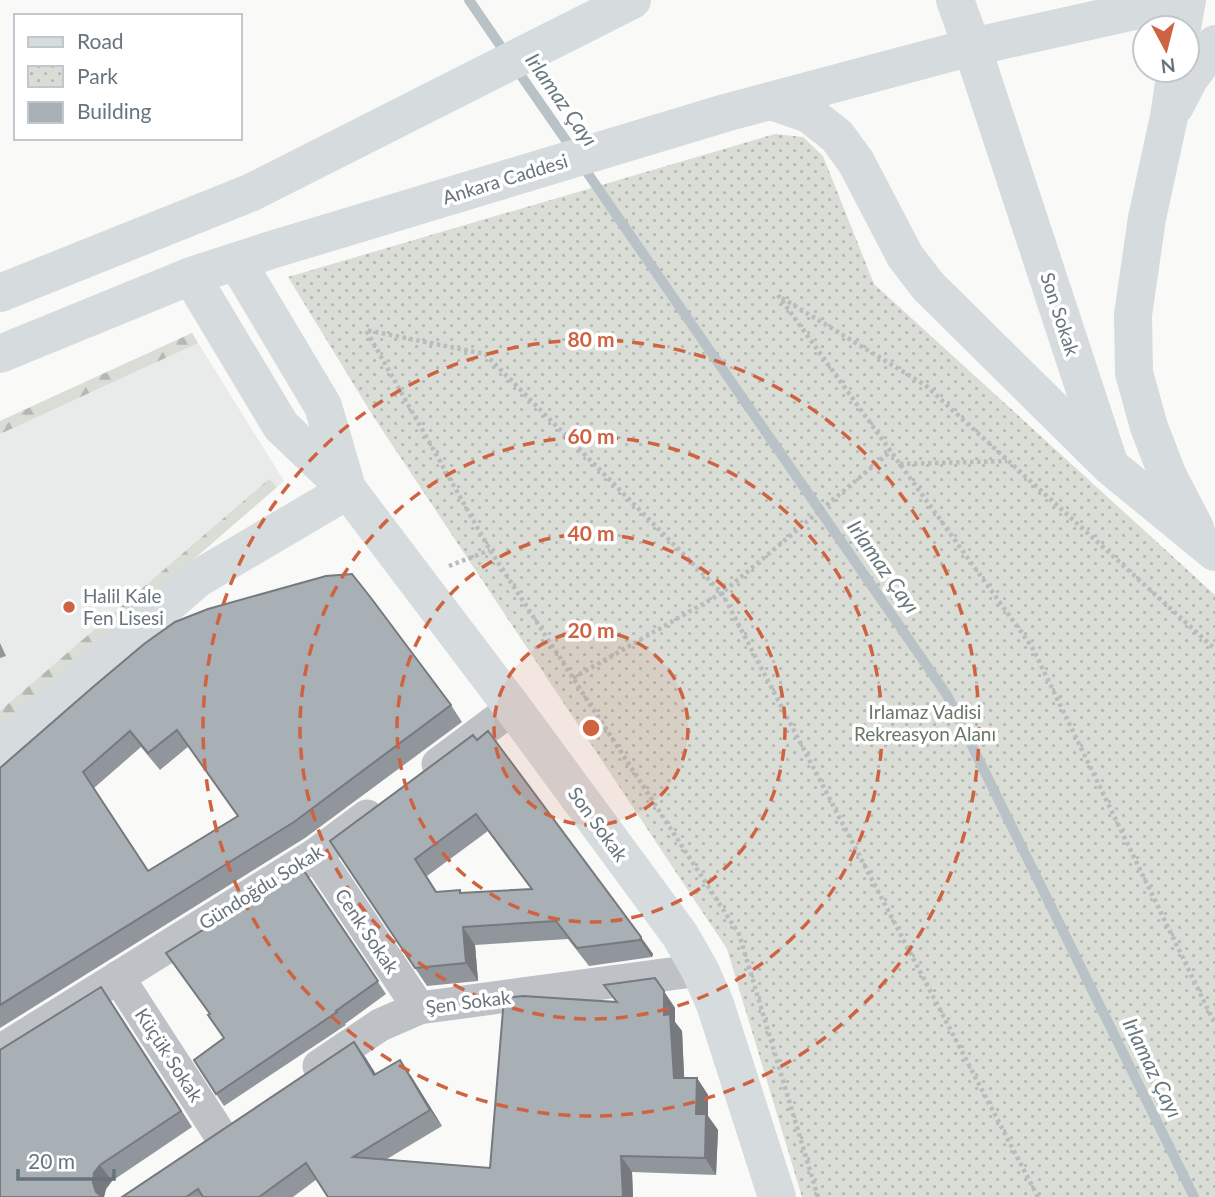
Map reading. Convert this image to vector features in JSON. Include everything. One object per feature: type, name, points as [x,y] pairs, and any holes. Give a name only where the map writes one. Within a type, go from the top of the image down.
[{"type":"main road","points":[[0,293],[250,193],[632,0]]},
{"type":"main road","name":"Son Sokak","points":[[955,0],[1110,466]]},
{"type":"main road","name":"Ankara Caddesi","points":[[0,354],[191,276],[726,113],[972,47],[1185,0]]},
{"type":"main road","points":[[1169,117],[1189,79],[1215,44]]},
{"type":"main road","points":[[1174,84],[1147,218],[1132,315],[1134,373],[1149,427],[1168,476],[1209,547]]},
{"type":"main road","points":[[771,101],[809,114],[837,136],[856,162],[905,256],[928,286],[1110,466],[1209,547]]},
{"type":"main road","points":[[254,256],[323,406],[348,490]]},
{"type":"main road","points":[[191,276],[281,426],[348,490]]},
{"type":"main road","points":[[0,750],[197,579],[348,490]]},
{"type":"main road","name":"Son Sokak","points":[[348,490],[680,935],[715,1004],[777,1197]]},
{"type":"street","name":"Gündoğdu Sokak","points":[[0,1051],[316,854],[513,708]]},
{"type":"street","name":"Cenk Sokak","points":[[316,854],[419,1008]]},
{"type":"street","name":"Şen Sokak","points":[[300,1079],[380,1026],[419,1008],[700,970]]},
{"type":"street","name":"Küçük Sokak","points":[[118,977],[220,1133]]},
{"type":"path","points":[[1215,649],[925,385],[778,295],[1032,647],[1215,1024]]},
{"type":"path","points":[[818,1197],[739,934],[490,550],[366,330],[485,354],[722,593],[1038,1197]]},
{"type":"path","points":[[573,678],[722,593],[891,452]]},
{"type":"path","points":[[900,464],[1007,460]]},
{"type":"shaded area","name":"Halil Kale Fen Lisesi","points":[[192,333],[284,481],[0,727],[0,421]]},
{"type":"green space","name":"Irlamaz Vadisi Rekreasyon Alanı","points":[[775,134],[803,137],[823,156],[874,284],[1215,595],[1215,1197],[802,1197],[727,949],[373,416],[288,277]]},
{"type":"green space","points":[[192,333],[198,343],[0,434],[0,421]]},
{"type":"green space","points":[[269,479],[277,487],[0,727],[0,711]]},
{"type":"building","points":[[352,574],[451,705],[294,822],[0,1005],[0,768],[144,644],[175,622],[208,609],[326,576]],"holes":[[[177,730],[238,816],[148,871],[83,772],[130,731],[148,753]]]},
{"type":"building","points":[[488,731],[641,937],[640,940],[577,948],[556,921],[463,927],[466,963],[415,968],[330,841],[473,735],[477,740]],"holes":[[[476,814],[532,889],[436,892],[415,859]]]},
{"type":"building","points":[[302,868],[378,981],[216,1094],[194,1060],[224,1038],[166,953]]},
{"type":"building","points":[[655,978],[664,991],[664,1015],[670,1014],[674,1078],[697,1078],[696,1114],[706,1114],[705,1158],[621,1156],[623,1197],[328,1197],[306,1163],[259,1197],[203,1197],[198,1189],[186,1197],[122,1197],[354,1042],[374,1075],[400,1060],[430,1110],[353,1157],[490,1168],[504,998],[523,996],[617,1002],[604,985]]},
{"type":"building","points":[[101,987],[181,1111],[100,1165],[94,1173],[93,1183],[96,1192],[102,1197],[0,1197],[0,1050]]},
{"type":"waterway","name":"Irlamaz Çayı","points":[[469,0],[506,54]]},
{"type":"waterway","name":"Irlamaz Çayı","points":[[515,67],[572,149]]},
{"type":"waterway","name":"Irlamaz Çayı","points":[[582,165],[947,695],[1194,1197]]},
{"type":"place","name":"Halil Kale Fen Lisesi","points":[[69,607]]}]
